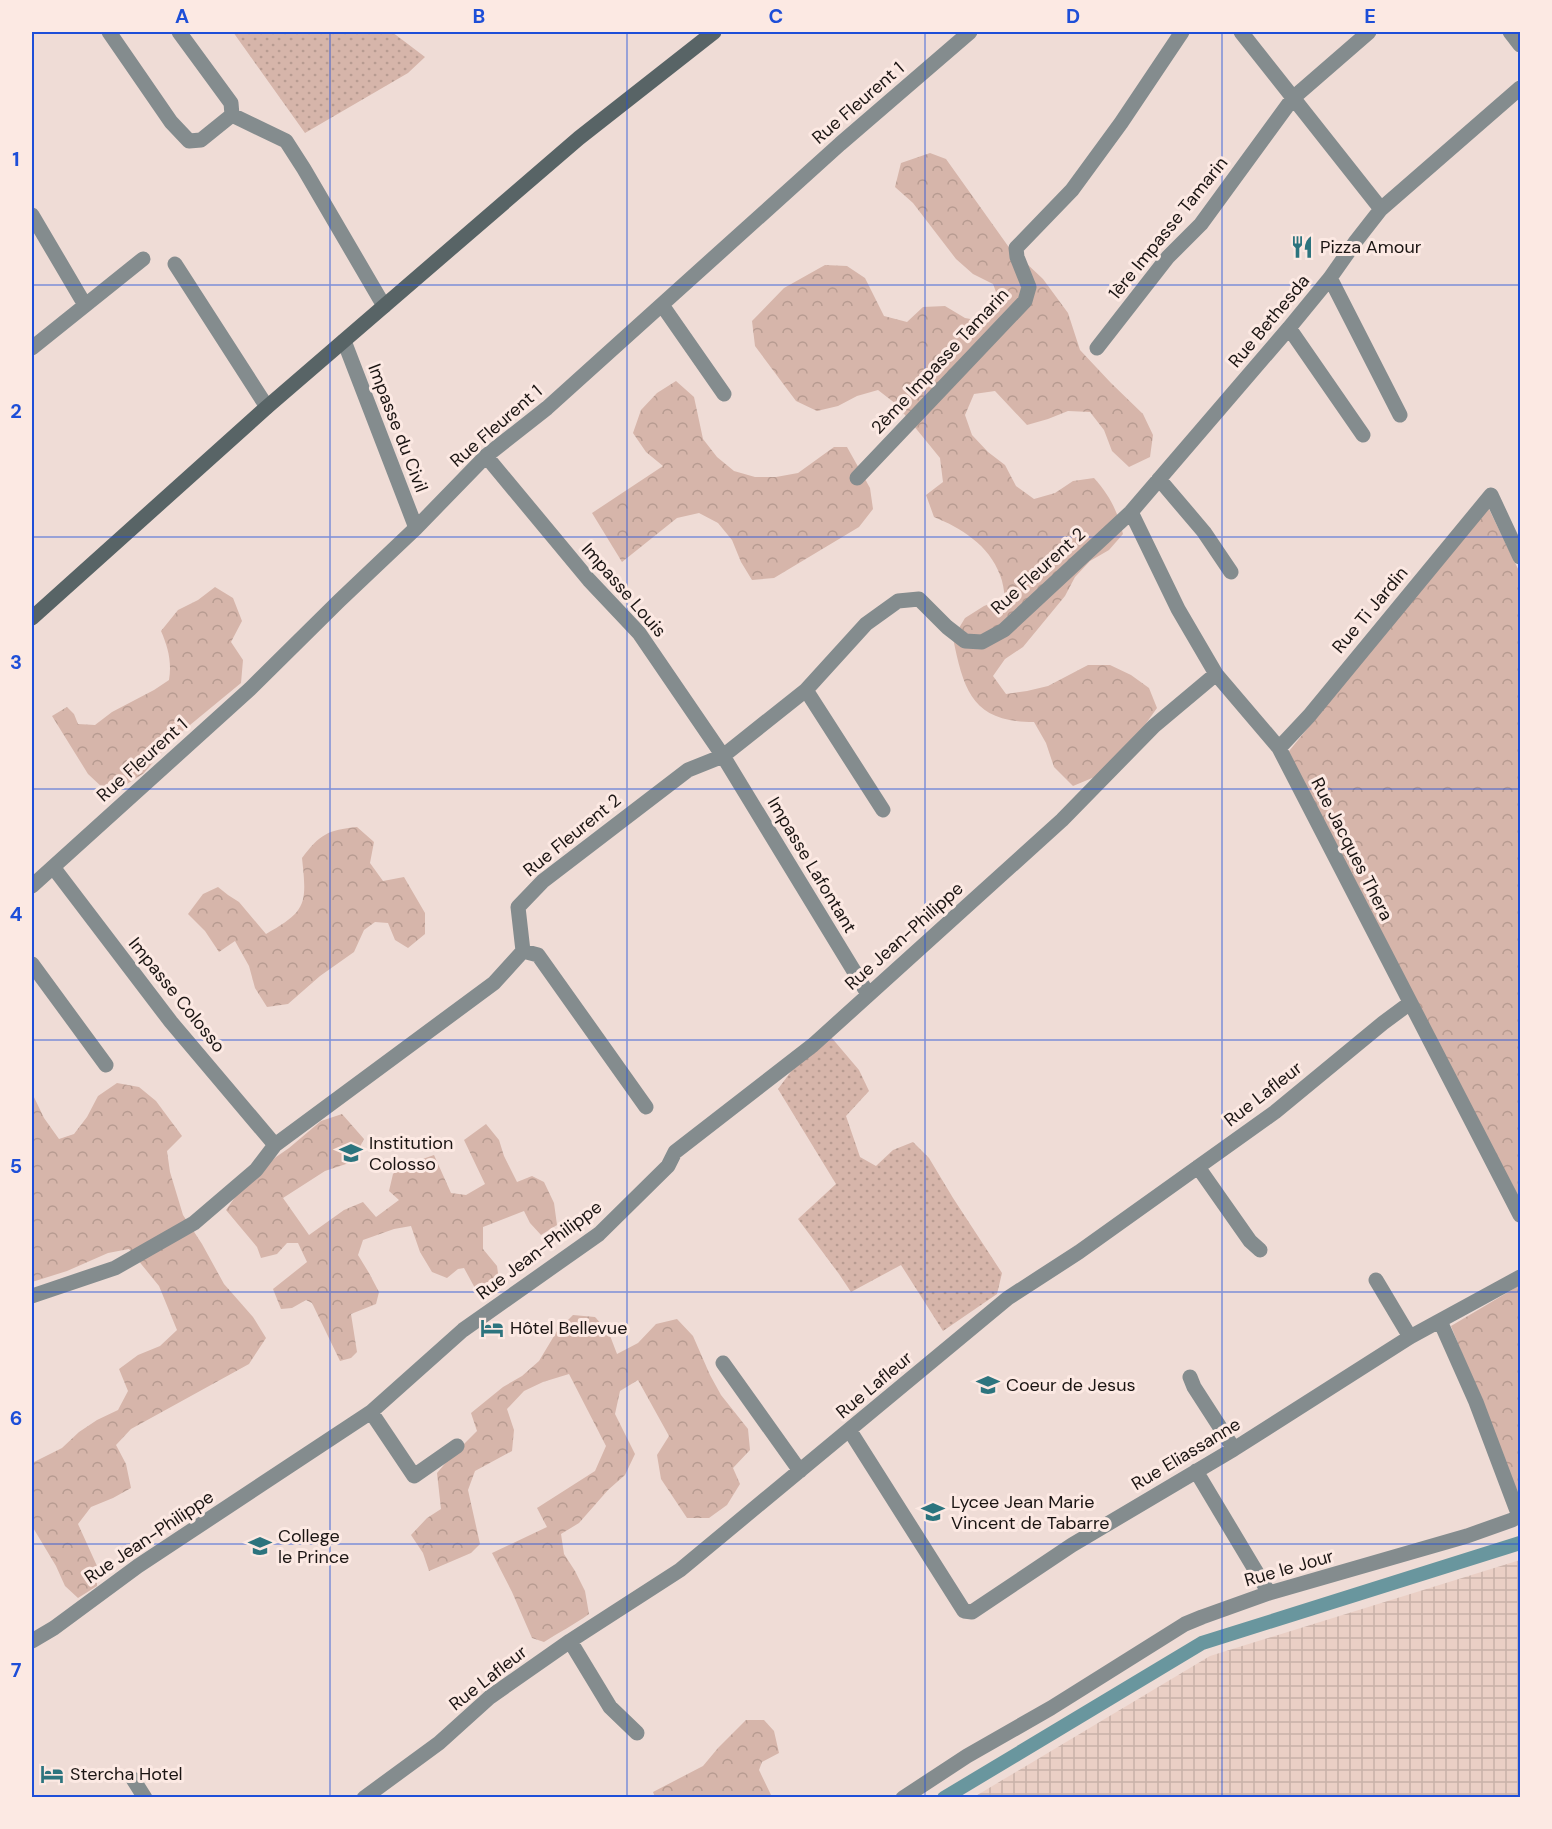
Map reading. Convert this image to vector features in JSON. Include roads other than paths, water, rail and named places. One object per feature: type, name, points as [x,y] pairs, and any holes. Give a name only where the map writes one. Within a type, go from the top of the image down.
[{"type":"main road","points":[[32,618],[267,407],[579,138],[714,32]]},
{"type":"street","points":[[109,32],[171,122],[189,141],[201,140],[232,115]]},
{"type":"street","points":[[178,32],[231,103],[232,115]]},
{"type":"street","name":"Rue Fleurent 1","points":[[32,886],[250,689],[416,528],[486,456],[547,408],[840,144],[970,32]]},
{"type":"street","name":"2ème Impasse Tamarin","points":[[857,478],[1025,301],[1029,287],[1017,257],[1016,248],[1072,190],[1121,123],[1182,32]]},
{"type":"street","points":[[1241,32],[1381,209]]},
{"type":"street","name":"1ère Impasse Tamarin","points":[[1097,348],[1168,257],[1201,224],[1293,98],[1369,32]]},
{"type":"street","points":[[1510,32],[1521,45]]},
{"type":"street","name":"Rue Bethesda","points":[[1131,512],[1289,328],[1330,278],[1381,209],[1521,88]]},
{"type":"street","points":[[232,115],[286,141],[384,306]]},
{"type":"street","points":[[32,215],[85,305]]},
{"type":"street","points":[[32,348],[143,259]]},
{"type":"street","points":[[175,264],[267,407]]},
{"type":"street","points":[[1330,278],[1400,415]]},
{"type":"street","points":[[662,305],[724,394]]},
{"type":"street","points":[[1289,328],[1363,435]]},
{"type":"street","name":"Impasse du Civil","points":[[344,341],[416,528]]},
{"type":"street","name":"Impasse Louis","points":[[486,456],[589,580],[639,633],[723,756]]},
{"type":"street","points":[[1159,479],[1204,532],[1231,572]]},
{"type":"street","name":"Rue Ti Jardin","points":[[1279,748],[1309,716],[1491,495],[1521,556]]},
{"type":"street","name":"Rue Fleurent 2","points":[[523,951],[518,907],[543,881],[688,770],[723,756],[806,690],[866,624],[898,601],[919,599],[964,641],[982,642],[1004,630],[1131,512]]},
{"type":"street","name":"Rue Jacques Thera","points":[[1131,512],[1179,609],[1216,674],[1279,748],[1521,1215]]},
{"type":"street","name":"Rue Jean-Philippe","points":[[32,1641],[54,1628],[138,1566],[371,1412],[463,1330],[599,1234],[668,1166],[675,1152],[813,1045],[1062,820],[1154,726],[1216,674]]},
{"type":"street","points":[[806,690],[883,810]]},
{"type":"street","name":"Impasse Lafontant","points":[[723,756],[868,994]]},
{"type":"street","name":"Impasse Colosso","points":[[53,867],[171,1022],[274,1145]]},
{"type":"street","points":[[32,1296],[116,1268],[194,1223],[256,1170],[274,1145],[494,983],[523,951],[537,955],[646,1107]]},
{"type":"street","points":[[32,964],[106,1065]]},
{"type":"street","name":"Rue Lafleur","points":[[363,1797],[439,1743],[490,1697],[570,1641],[680,1570],[1008,1298],[1078,1252],[1275,1112],[1410,1003]]},
{"type":"street","points":[[1198,1167],[1250,1241],[1260,1250]]},
{"type":"street","name":"Rue Eliassanne","points":[[850,1431],[964,1611],[969,1613],[1071,1545],[1234,1449],[1410,1337],[1521,1277]]},
{"type":"street","points":[[1376,1280],[1410,1337]]},
{"type":"street","name":"Rue le Jour","points":[[903,1797],[967,1756],[1052,1708],[1185,1624],[1269,1593],[1467,1536],[1520,1516],[1476,1401],[1440,1321]]},
{"type":"street","points":[[723,1363],[800,1471]]},
{"type":"street","points":[[1190,1377],[1194,1387],[1234,1449]]},
{"type":"street","points":[[371,1412],[414,1476],[457,1446]]},
{"type":"street","points":[[1196,1471],[1269,1593]]},
{"type":"street","points":[[570,1641],[610,1707],[637,1733]]},
{"type":"street","points":[[134,1779],[145,1797]]},
{"type":"waterway","points":[[944,1798],[1202,1643],[1520,1543]]},
{"type":"place","name":"Pizza Amour","points":[[1302,247]]},
{"type":"place","name":"Institution Colosso","points":[[351,1153]]},
{"type":"place","name":"Hôtel Bellevue","points":[[492,1328]]},
{"type":"place","name":"Coeur de Jesus","points":[[988,1385]]},
{"type":"place","name":"Lycee Jean Marie Vincent de Tabarre","points":[[933,1512]]},
{"type":"place","name":"College le Prince","points":[[260,1546]]},
{"type":"place","name":"Stercha Hotel","points":[[52,1774]]}]
